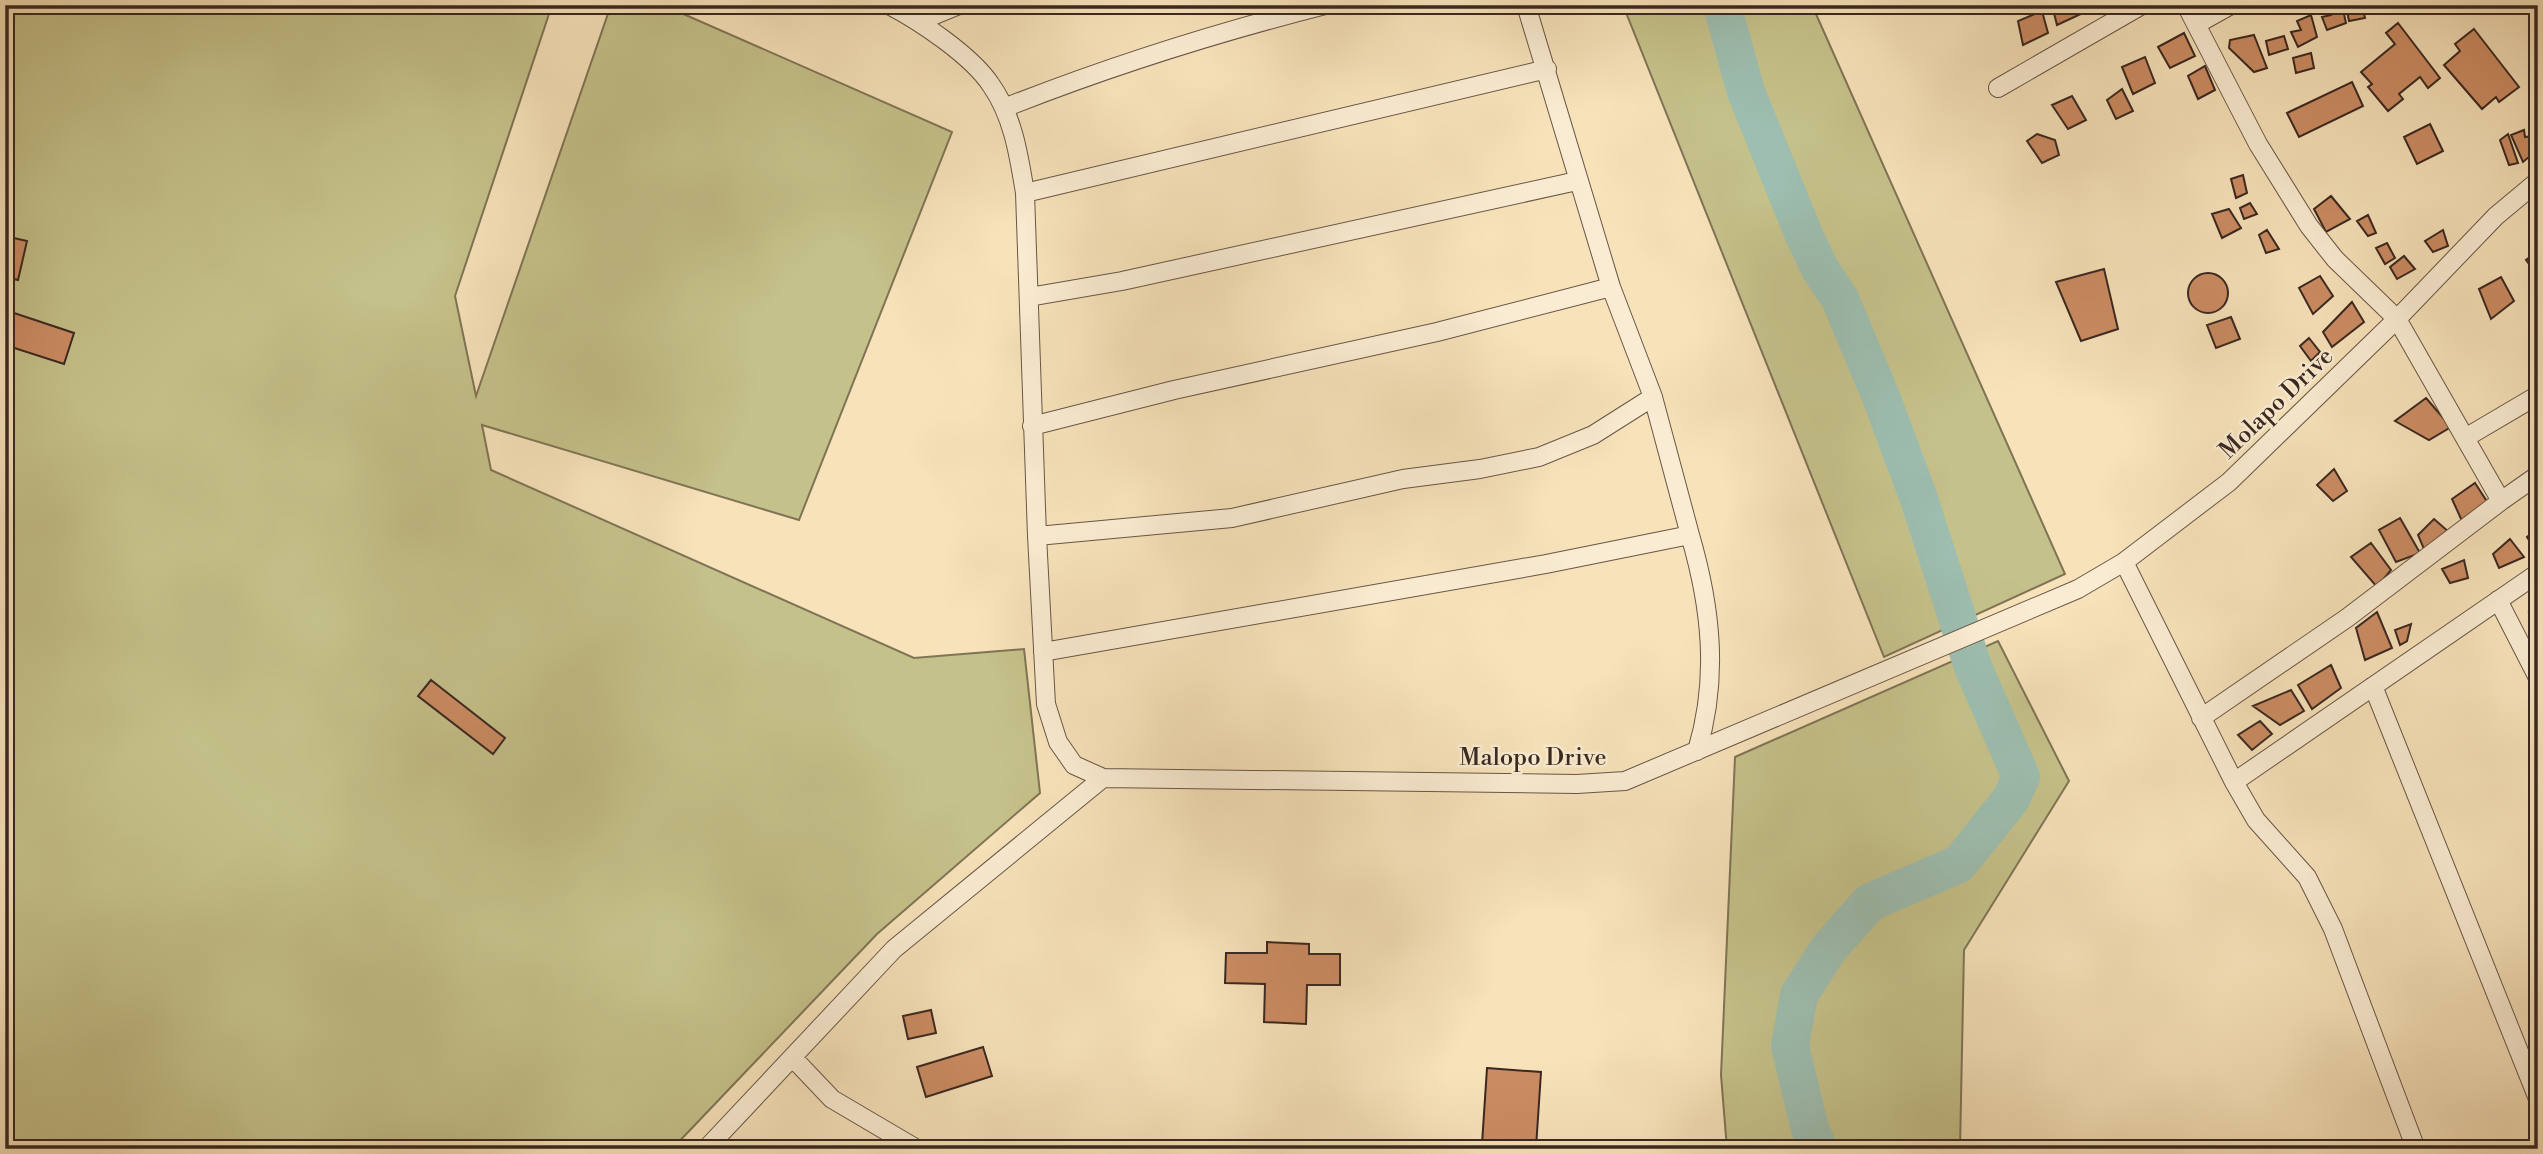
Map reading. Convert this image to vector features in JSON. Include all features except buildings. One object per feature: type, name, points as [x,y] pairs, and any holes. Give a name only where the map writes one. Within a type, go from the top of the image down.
[{"type":"street","points":[[706,1149],[794,1059],[894,949],[1103,778],[1074,765],[1059,742],[1046,704],[1032,426],[1025,193],[1019,152],[1004,108],[990,83],[920,21],[889,5]]},
{"type":"street","points":[[920,21],[959,5]]},
{"type":"street","points":[[1004,108],[1105,68],[1224,30],[1325,5]]},
{"type":"street","points":[[1526,5],[1611,287],[1653,397],[1706,601],[1712,643],[1709,693],[1697,751]]},
{"type":"street","points":[[1998,88],[2142,5]]},
{"type":"street","points":[[2186,5],[2258,144],[2309,226],[2335,259],[2397,319],[2501,501]]},
{"type":"street","points":[[2197,24],[2231,5]]},
{"type":"street","points":[[1025,193],[1547,69]]},
{"type":"street","points":[[1029,297],[1122,281],[1577,181]]},
{"type":"street","name":"Molapo Drive","points":[[2015,617],[2078,589],[2124,562],[2229,482],[2397,319],[2496,216],[2538,181]]},
{"type":"street","points":[[1032,426],[1174,390],[1437,332],[1611,287]]},
{"type":"street","points":[[2465,438],[2538,395]]},
{"type":"street","points":[[1037,536],[1232,518],[1403,479],[1480,470],[1539,457],[1592,435],[1653,397]]},
{"type":"street","points":[[2201,718],[2347,618],[2538,475]]},
{"type":"street","points":[[1043,652],[1546,564],[1690,535]]},
{"type":"street","points":[[2124,562],[2234,782],[2256,820],[2307,877],[2333,929],[2414,1137],[2416,1149]]},
{"type":"street","points":[[2234,782],[2538,573]]},
{"type":"street","points":[[2498,600],[2538,678]]},
{"type":"street","name":"Malopo Drive","points":[[1103,778],[1577,784],[1625,781],[2015,617]]},
{"type":"street","points":[[2373,686],[2538,1098]]},
{"type":"street","points":[[794,1059],[832,1099],[917,1149]]},
{"type":"shaded area","points":[[5,5],[552,5],[455,296],[476,396],[611,5],[663,5],[952,132],[799,520],[482,425],[491,470],[914,658],[1024,649],[1040,793],[877,934],[672,1149],[5,1149]]},
{"type":"shaded area","points":[[1623,5],[1812,5],[2065,574],[1884,657]]},
{"type":"shaded area","points":[[1998,641],[2069,781],[1964,950],[1960,1149],[1727,1149],[1721,1075],[1735,757]]},
{"type":"waterway","points":[[1722,5],[1746,92],[1804,235],[1820,269],[1840,299],[1881,397],[1919,499],[1973,667],[2021,777],[2011,799],[1959,864],[1870,902],[1829,948],[1799,995],[1790,1046],[1810,1129],[1819,1149]]}]
